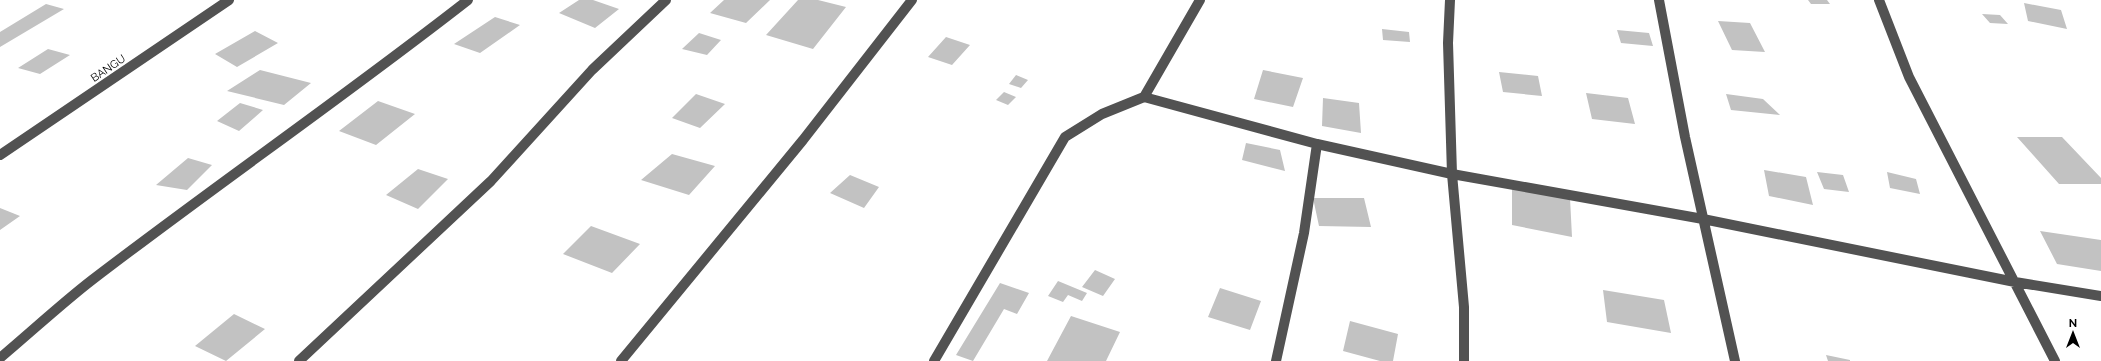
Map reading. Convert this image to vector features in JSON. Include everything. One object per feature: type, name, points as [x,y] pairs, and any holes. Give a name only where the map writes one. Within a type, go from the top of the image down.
[{"type":"street","name":"BANGU","points":[[0,155],[229,0]]},
{"type":"street","points":[[0,358],[91,281],[238,171],[370,76],[468,0]]},
{"type":"street","points":[[299,361],[491,181],[592,70],[666,0]]},
{"type":"street","points":[[621,361],[798,146],[912,0]]},
{"type":"street","points":[[1144,97],[1200,0]]},
{"type":"street","points":[[1450,0],[1448,43],[1452,174],[1464,307],[1464,361]]},
{"type":"street","points":[[1659,0],[1703,220],[1726,314],[1735,361]]},
{"type":"street","points":[[1879,0],[1909,77],[2055,361]]},
{"type":"street","points":[[934,361],[1065,137],[1102,114],[1144,97],[1317,144],[1452,174],[1703,220],[2015,282],[2101,296]]},
{"type":"street","points":[[1276,361],[1304,232],[1317,144]]},
{"type":"building","points":[[579,0],[593,0],[619,9],[595,28],[559,13]]},
{"type":"building","points":[[724,0],[770,0],[746,23],[710,13]]},
{"type":"building","points":[[798,0],[818,0],[846,7],[813,49],[766,35]]},
{"type":"building","points":[[1808,0],[1827,0],[1830,4],[1811,4]]},
{"type":"building","points":[[2024,3],[2061,10],[2067,29],[2028,21]]},
{"type":"building","points":[[46,4],[64,9],[0,47],[0,32]]},
{"type":"building","points":[[1982,14],[2000,15],[2008,24],[1990,23]]},
{"type":"building","points":[[495,17],[520,25],[480,53],[454,44]]},
{"type":"building","points":[[1718,21],[1750,23],[1765,52],[1732,50]]},
{"type":"building","points":[[1382,29],[1409,32],[1410,42],[1383,40]]},
{"type":"building","points":[[1617,30],[1649,33],[1653,46],[1621,43]]},
{"type":"building","points":[[255,31],[278,43],[237,67],[215,54]]},
{"type":"building","points":[[699,33],[721,40],[707,55],[682,49]]},
{"type":"building","points":[[946,37],[970,45],[952,65],[928,57]]},
{"type":"building","points":[[48,49],[70,55],[40,74],[18,68]]},
{"type":"building","points":[[260,70],[311,83],[284,105],[227,91]]},
{"type":"building","points":[[1263,70],[1303,78],[1293,107],[1254,99]]},
{"type":"building","points":[[1499,72],[1538,76],[1542,96],[1503,92]]},
{"type":"building","points":[[1016,75],[1028,80],[1021,88],[1009,84]]},
{"type":"building","points":[[1004,92],[1016,97],[1008,105],[996,100]]},
{"type":"building","points":[[1586,93],[1628,98],[1635,124],[1592,119]]},
{"type":"building","points":[[696,94],[725,104],[700,128],[672,118]]},
{"type":"building","points":[[1726,94],[1763,99],[1780,115],[1731,110]]},
{"type":"building","points":[[1323,98],[1359,103],[1361,133],[1322,126]]},
{"type":"building","points":[[378,101],[415,114],[376,145],[339,131]]},
{"type":"building","points":[[240,103],[263,110],[239,131],[217,121]]},
{"type":"building","points":[[2017,137],[2062,137],[2101,178],[2101,184],[2059,184]]},
{"type":"building","points":[[1246,143],[1280,150],[1285,171],[1242,160]]},
{"type":"building","points":[[672,154],[715,166],[689,195],[641,180]]},
{"type":"building","points":[[188,158],[212,165],[187,190],[156,185]]},
{"type":"building","points":[[418,169],[448,179],[418,209],[386,195]]},
{"type":"building","points":[[1764,170],[1806,177],[1813,205],[1769,196]]},
{"type":"building","points":[[1817,172],[1843,175],[1849,192],[1824,189]]},
{"type":"building","points":[[1887,172],[1916,179],[1920,194],[1890,188]]},
{"type":"building","points":[[850,175],[879,187],[864,208],[830,193]]},
{"type":"building","points":[[1512,187],[1570,198],[1572,237],[1512,225]]},
{"type":"building","points":[[1313,198],[1364,198],[1371,227],[1319,226]]},
{"type":"building","points":[[0,208],[20,216],[0,230]]},
{"type":"building","points":[[591,226],[640,244],[612,273],[563,254]]},
{"type":"building","points":[[2040,231],[2101,240],[2101,271],[2057,264]]},
{"type":"building","points":[[1095,270],[1115,279],[1103,296],[1082,287]]},
{"type":"building","points":[[1058,281],[1087,293],[1082,301],[1068,295],[1063,302],[1048,296]]},
{"type":"building","points":[[1000,283],[1029,293],[1017,314],[1004,309],[973,361],[956,355]]},
{"type":"building","points":[[1220,288],[1261,301],[1250,330],[1208,317]]},
{"type":"building","points":[[1603,290],[1664,300],[1671,333],[1607,322]]},
{"type":"building","points":[[234,314],[265,329],[226,361],[195,346]]},
{"type":"building","points":[[1071,316],[1120,332],[1106,361],[1047,361]]},
{"type":"building","points":[[1350,321],[1398,334],[1393,361],[1380,361],[1343,351]]},
{"type":"building","points":[[1826,355],[1850,360],[1850,361],[1828,361]]}]
